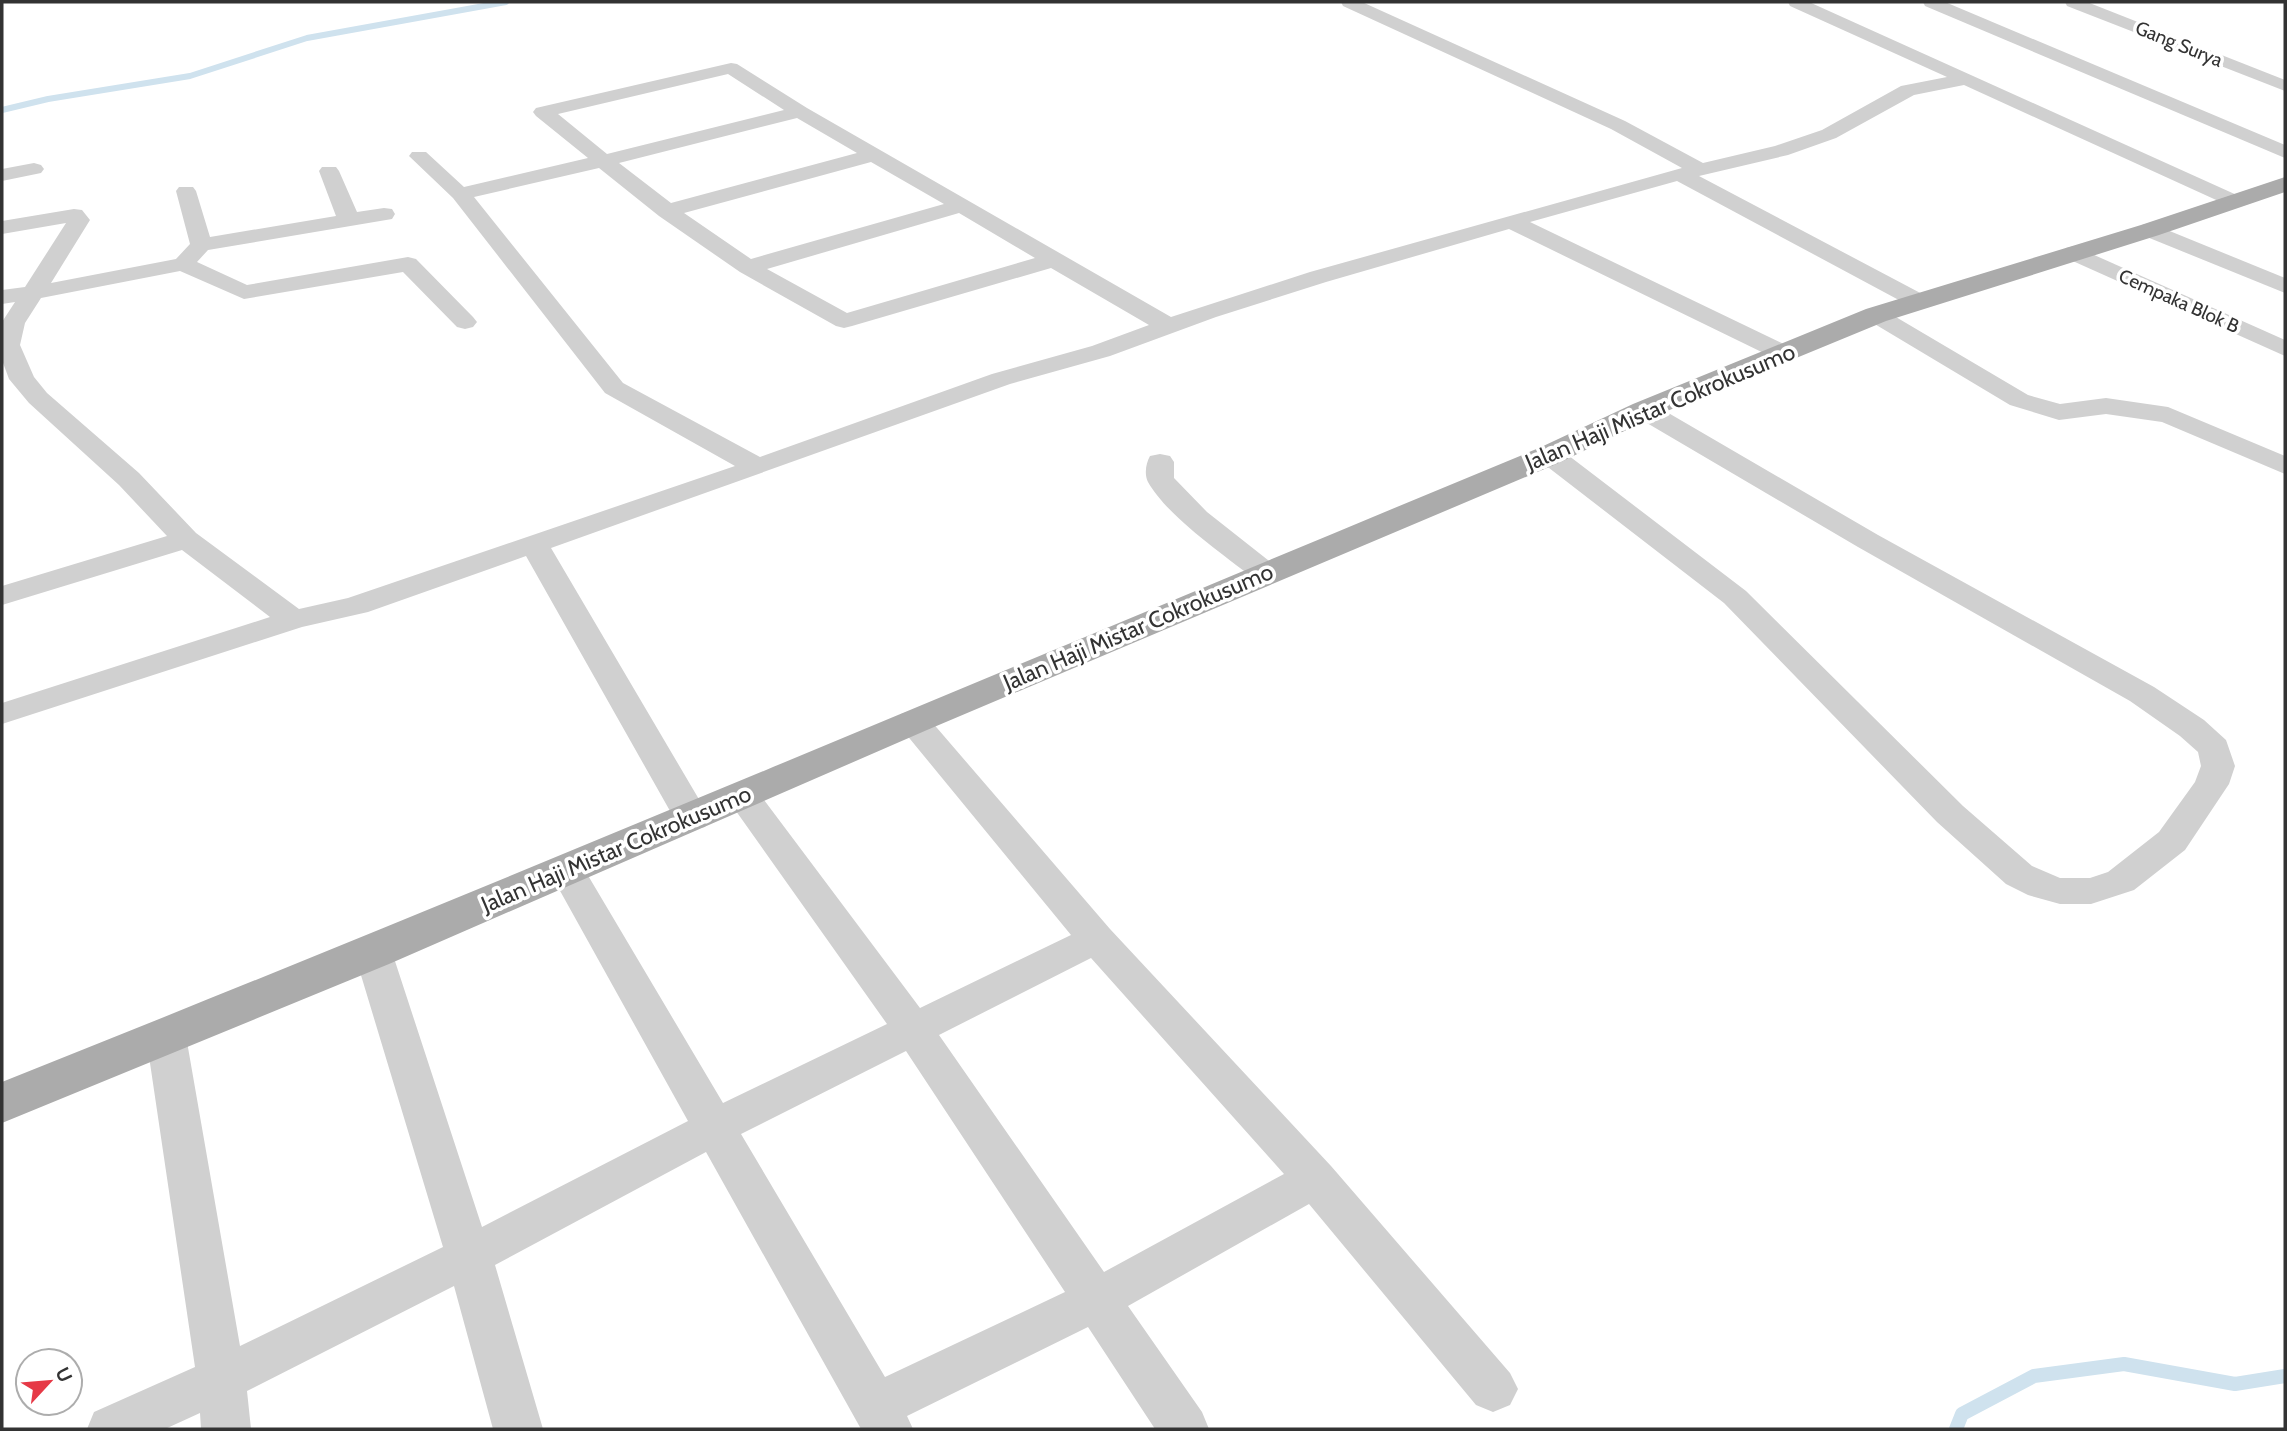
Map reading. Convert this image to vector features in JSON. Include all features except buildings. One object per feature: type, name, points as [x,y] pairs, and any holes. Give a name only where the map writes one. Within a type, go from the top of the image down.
[{"type":"main road","name":"Jalan Haji Mistar Cokrokusumo","points":[[2,1103],[567,871],[913,721],[1550,454],[1644,410],[1876,315],[2150,230],[2285,184]]},
{"type":"street","points":[[1349,2],[1618,125],[1689,171],[1918,300]]},
{"type":"street","points":[[1796,2],[2232,200]]},
{"type":"street","points":[[1931,2],[2285,152]]},
{"type":"street","name":"Gang Surya","points":[[2073,2],[2285,86]]},
{"type":"street","points":[[1053,260],[845,321],[748,267],[667,211],[543,112],[731,68],[800,112],[1168,326]]},
{"type":"street","points":[[2,714],[293,620],[357,605],[758,467],[1001,379],[1101,351],[1318,277],[1689,171],[1791,148],[1829,134],[1908,90],[1967,79]]},
{"type":"street","points":[[460,194],[800,112]]},
{"type":"street","points":[[667,211],[874,155]]},
{"type":"street","points":[[419,156],[460,194],[614,388],[758,467]]},
{"type":"street","points":[[2,175],[34,169]]},
{"type":"street","points":[[329,172],[349,220]]},
{"type":"street","points":[[186,191],[201,245]]},
{"type":"street","points":[[748,267],[961,206]]},
{"type":"street","points":[[183,264],[201,245],[384,214]]},
{"type":"street","points":[[2,227],[63,215],[74,215],[79,220],[13,323],[8,345],[22,379],[38,398],[129,479],[186,540],[293,620]]},
{"type":"street","points":[[1514,223],[1786,354]]},
{"type":"street","points":[[2150,230],[2285,286]]},
{"type":"street","name":"Cempaka Blok B","points":[[2074,253],[2285,349]]},
{"type":"street","points":[[2,297],[183,264],[244,292],[408,264],[465,322]]},
{"type":"street","points":[[1876,315],[2027,403],[2059,412],[2106,405],[2168,415],[2285,466]]},
{"type":"street","points":[[1550,454],[1735,597],[1950,814],[2019,875],[2041,887],[2060,891],[2091,891],[2121,881],[2172,841],[2212,784],[2218,766],[2214,748],[2192,729],[2142,694],[1868,541],[1644,410]]},
{"type":"street","points":[[1160,461],[1160,479],[1175,498],[1267,573]]},
{"type":"street","points":[[2,596],[186,540]]},
{"type":"street","points":[[534,544],[692,818]]},
{"type":"street","points":[[913,721],[1096,939],[1315,1179],[1493,1389]]},
{"type":"street","points":[[743,796],[914,1031],[1184,1429]]},
{"type":"street","points":[[567,871],[882,1418],[1315,1179]]},
{"type":"street","points":[[112,1429],[221,1379],[469,1255],[713,1128],[1096,939]]},
{"type":"street","points":[[373,952],[469,1255],[518,1429]]},
{"type":"street","points":[[166,1036],[221,1379],[226,1429]]},
{"type":"waterway","points":[[2,110],[48,99],[190,76],[307,38],[506,2]]},
{"type":"waterway","points":[[1956,1429],[1962,1414],[2034,1376],[2124,1364],[2235,1384],[2285,1376]]}]
